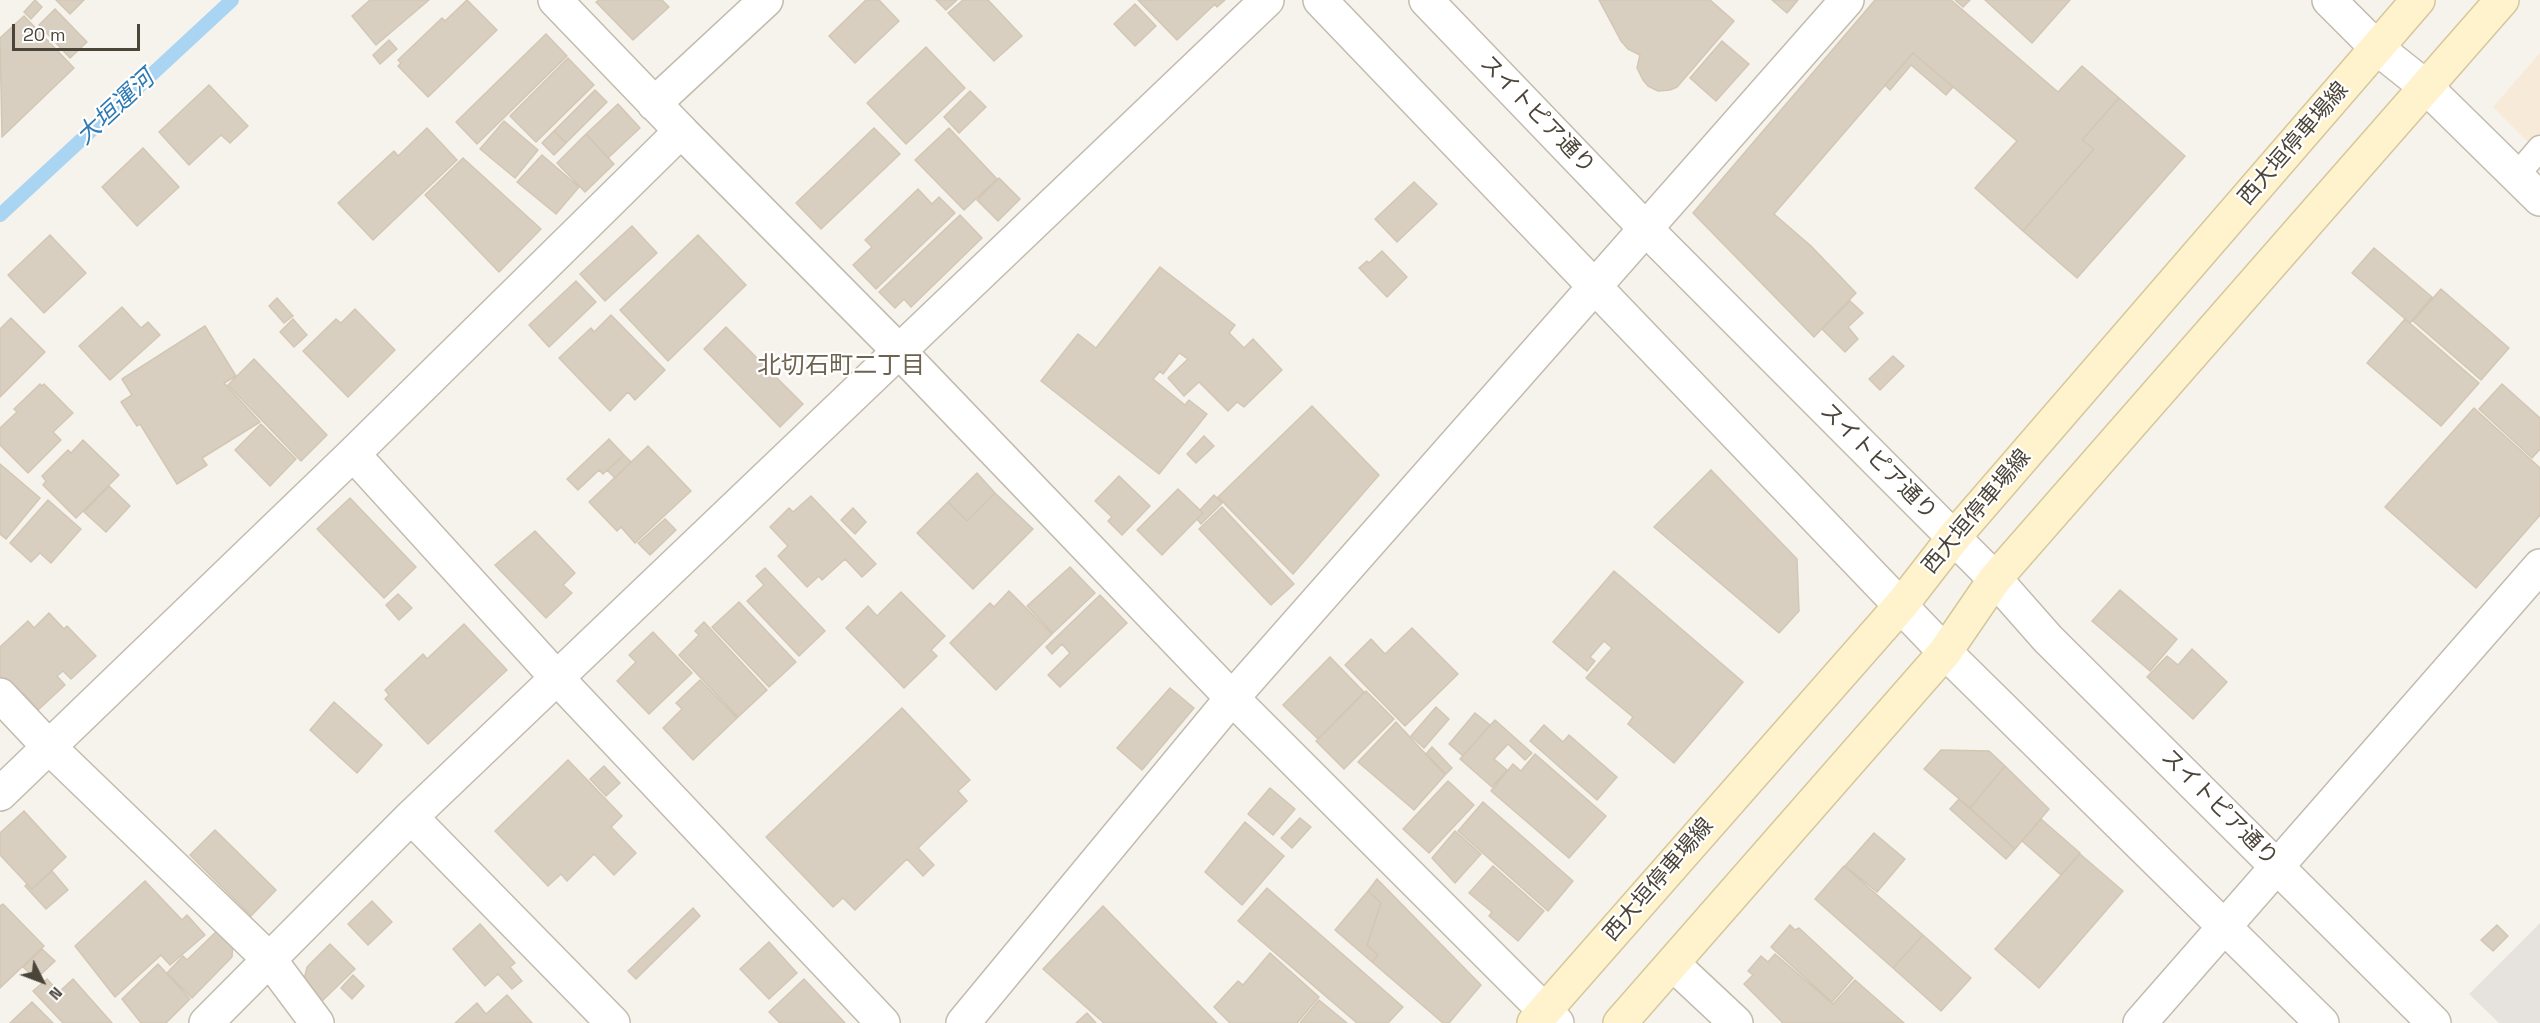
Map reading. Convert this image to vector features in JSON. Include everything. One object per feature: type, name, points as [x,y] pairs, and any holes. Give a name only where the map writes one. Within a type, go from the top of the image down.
[{"type":"main road","name":"西大垣停車場線","points":[[1545,1019],[1902,604],[1954,537],[2418,0]]},
{"type":"main road","points":[[1620,1023],[1945,652],[1995,579],[2502,0]]},
{"type":"street","points":[[555,0],[654,104],[899,351],[1232,698],[1545,1019]]},
{"type":"street","points":[[654,104],[766,0]]},
{"type":"street","points":[[206,1023],[411,817],[1267,0]]},
{"type":"street","points":[[1320,0],[1594,287],[1902,604],[1945,652],[2322,1023]]},
{"type":"street","name":"スイトピア通り","points":[[1426,0],[1646,229],[1995,579],[2048,639],[2434,1023]]},
{"type":"street","points":[[963,1023],[1232,698],[1846,0]]},
{"type":"street","points":[[2329,0],[2377,48],[2426,87],[2540,199]]},
{"type":"street","points":[[0,794],[353,454],[681,131]]},
{"type":"street","points":[[353,454],[558,679],[883,1023]]},
{"type":"street","points":[[2140,1023],[2540,566]]},
{"type":"street","points":[[0,695],[49,747],[270,960],[317,1023]]},
{"type":"street","points":[[411,817],[613,1023]]},
{"type":"street","points":[[1673,964],[1736,1023]]},
{"type":"lane","points":[[2516,176],[2540,148]]},
{"type":"shaded area","points":[[2540,53],[2540,154],[2493,107]]},
{"type":"shaded area","points":[[2540,923],[2540,1023],[2499,1023],[2469,994]]},
{"type":"building","points":[[35,0],[42,7],[31,19],[24,12]]},
{"type":"building","points":[[56,0],[84,0],[70,14]]},
{"type":"building","points":[[370,0],[429,0],[376,45],[352,16]]},
{"type":"building","points":[[467,0],[497,30],[428,97],[398,66],[401,63],[398,60],[442,18],[445,21]]},
{"type":"building","points":[[599,0],[662,0],[669,7],[633,40],[596,2]]},
{"type":"building","points":[[866,0],[879,0],[899,21],[855,63],[829,36]]},
{"type":"building","points":[[936,0],[957,0],[946,10]]},
{"type":"building","points":[[963,0],[988,0],[1022,36],[994,61],[948,13]]},
{"type":"building","points":[[1138,0],[1225,0],[1217,7],[1215,4],[1177,40]]},
{"type":"building","points":[[1599,0],[1710,0],[1734,21],[1677,87],[1658,91],[1648,86],[1643,80],[1637,68],[1640,55],[1628,49],[1621,41]]},
{"type":"building","points":[[1772,0],[1798,0],[1787,13]]},
{"type":"building","points":[[1875,0],[1951,0],[2058,92],[2082,66],[2119,98],[2082,140],[2094,149],[2023,231],[1975,188],[2017,141],[1913,53],[1774,214],[1811,246],[1856,293],[1814,337],[1693,213]]},
{"type":"building","points":[[1955,0],[1970,0],[1963,7]]},
{"type":"building","points":[[1985,0],[2070,0],[2032,43]]},
{"type":"building","points":[[1135,4],[1156,26],[1135,46],[1114,24]]},
{"type":"building","points":[[55,9],[87,42],[70,58],[39,25]]},
{"type":"building","points":[[24,16],[74,68],[2,137],[0,38]]},
{"type":"building","points":[[546,34],[567,56],[477,144],[456,122]]},
{"type":"building","points":[[389,40],[397,49],[380,64],[373,55]]},
{"type":"building","points":[[1722,41],[1749,64],[1716,101],[1690,78]]},
{"type":"building","points":[[926,47],[965,88],[906,144],[867,103]]},
{"type":"building","points":[[1913,53],[1953,87],[1946,95],[1911,65],[1890,90],[1885,85]]},
{"type":"building","points":[[568,58],[594,85],[536,142],[510,116]]},
{"type":"building","points":[[209,85],[248,126],[230,143],[221,135],[189,165],[159,132]]},
{"type":"building","points":[[595,90],[607,102],[566,143],[554,131]]},
{"type":"building","points":[[970,91],[986,107],[959,133],[944,117]]},
{"type":"building","points":[[2119,98],[2185,156],[2077,278],[2023,231],[2094,149],[2082,140]]},
{"type":"building","points":[[618,104],[640,128],[608,158],[586,134]]},
{"type":"building","points":[[504,121],[538,150],[515,178],[480,149]]},
{"type":"building","points":[[427,128],[457,160],[373,240],[338,203],[394,151],[398,156]]},
{"type":"building","points":[[874,128],[900,154],[821,229],[796,203]]},
{"type":"building","points":[[949,128],[997,179],[964,210],[915,160]]},
{"type":"building","points":[[554,131],[566,143],[554,155],[542,143]]},
{"type":"building","points":[[586,134],[614,164],[585,192],[557,163]]},
{"type":"building","points":[[143,148],[179,187],[137,226],[102,187]]},
{"type":"building","points":[[542,155],[579,187],[556,214],[517,182]]},
{"type":"building","points":[[463,158],[541,229],[499,272],[425,195]]},
{"type":"building","points":[[999,178],[1020,199],[998,221],[977,200]]},
{"type":"building","points":[[1414,182],[1437,204],[1397,242],[1375,219]]},
{"type":"building","points":[[918,189],[932,204],[939,197],[955,213],[876,289],[853,265],[872,247],[865,240]]},
{"type":"building","points":[[960,215],[982,238],[911,307],[904,299],[895,308],[879,292]]},
{"type":"building","points":[[632,226],[657,253],[605,301],[580,274]]},
{"type":"building","points":[[50,235],[86,273],[44,313],[8,275]]},
{"type":"building","points":[[698,235],[746,285],[668,361],[620,310]]},
{"type":"building","points":[[2374,248],[2432,297],[2410,323],[2352,273]]},
{"type":"building","points":[[1382,251],[1407,277],[1387,297],[1359,268],[1367,261],[1369,263]]},
{"type":"building","points":[[1160,267],[1235,325],[1229,333],[1244,348],[1253,339],[1282,370],[1244,407],[1237,402],[1228,411],[1199,382],[1184,396],[1168,378],[1188,359],[1179,353],[1163,374],[1160,371],[1153,379],[1185,405],[1189,400],[1207,414],[1159,474],[1041,381],[1078,334],[1096,348]]},
{"type":"building","points":[[576,281],[596,302],[549,347],[529,325]]},
{"type":"building","points":[[2441,289],[2509,348],[2481,380],[2413,321]]},
{"type":"building","points":[[277,298],[293,316],[284,323],[269,306]]},
{"type":"building","points":[[1850,301],[1863,313],[1848,327],[1858,339],[1845,352],[1822,329]]},
{"type":"building","points":[[122,307],[141,328],[148,322],[160,335],[110,380],[79,346]]},
{"type":"building","points":[[355,309],[395,350],[348,397],[303,351],[336,319],[341,323]]},
{"type":"building","points":[[611,315],[665,370],[635,400],[628,392],[610,411],[559,358],[591,328],[594,332]]},
{"type":"building","points":[[11,318],[45,352],[0,397],[0,329]]},
{"type":"building","points":[[293,319],[307,335],[294,347],[280,332]]},
{"type":"building","points":[[2405,319],[2479,383],[2441,426],[2367,363]]},
{"type":"building","points":[[205,326],[236,376],[224,383],[260,422],[202,458],[207,465],[177,484],[140,424],[137,426],[121,402],[132,395],[122,379]]},
{"type":"building","points":[[726,327],[803,404],[780,427],[704,349]]},
{"type":"building","points":[[1893,356],[1904,366],[1880,390],[1869,379]]},
{"type":"building","points":[[254,359],[327,435],[301,461],[228,385]]},
{"type":"building","points":[[40,384],[42,386],[44,384],[73,413],[53,432],[61,440],[28,473],[0,445],[0,428],[17,412],[14,409]]},
{"type":"building","points":[[2502,384],[2540,418],[2540,449],[2532,458],[2479,409]]},
{"type":"building","points":[[1312,406],[1379,475],[1293,574],[1218,497]]},
{"type":"building","points":[[2474,408],[2540,468],[2540,515],[2476,588],[2385,507]]},
{"type":"building","points":[[261,424],[296,459],[270,486],[235,450]]},
{"type":"building","points":[[1204,436],[1214,446],[1196,463],[1187,454]]},
{"type":"building","points":[[609,439],[624,455],[603,474],[599,470],[578,490],[567,479]]},
{"type":"building","points":[[83,440],[119,475],[76,518],[43,485],[46,481],[42,476],[68,450],[71,453]]},
{"type":"building","points":[[648,446],[691,491],[635,543],[621,527],[617,531],[589,502]]},
{"type":"building","points":[[624,455],[631,462],[615,478],[607,470]]},
{"type":"building","points":[[0,464],[40,498],[6,539],[0,534]]},
{"type":"building","points":[[1711,470],[1797,559],[1799,611],[1779,633],[1654,527]]},
{"type":"building","points":[[977,473],[995,493],[967,521],[948,502]]},
{"type":"building","points":[[1119,476],[1150,506],[1122,535],[1108,521],[1112,517],[1095,501]]},
{"type":"building","points":[[109,486],[130,506],[106,532],[84,512]]},
{"type":"building","points":[[1178,489],[1203,513],[1162,555],[1137,530]]},
{"type":"building","points":[[995,493],[1033,529],[973,589],[917,533],[948,502],[967,521]]},
{"type":"building","points":[[1214,495],[1222,503],[1201,524],[1197,519],[1203,513],[1200,510]]},
{"type":"building","points":[[811,496],[876,564],[862,577],[845,559],[822,580],[819,576],[807,587],[778,556],[788,546],[770,527],[789,508],[793,512]]},
{"type":"building","points":[[350,498],[416,567],[384,598],[317,529]]},
{"type":"building","points":[[48,500],[81,529],[51,563],[40,553],[31,562],[10,543]]},
{"type":"building","points":[[1222,507],[1294,584],[1271,605],[1199,529]]},
{"type":"building","points":[[853,508],[866,522],[855,534],[841,520]]},
{"type":"building","points":[[665,519],[676,530],[650,555],[638,543]]},
{"type":"building","points":[[535,531],[575,573],[563,585],[572,593],[546,618],[495,565]]},
{"type":"building","points":[[1070,567],[1095,593],[1053,633],[1027,606]]},
{"type":"building","points":[[765,568],[825,631],[799,656],[747,601],[764,585],[756,576]]},
{"type":"building","points":[[1614,571],[1743,682],[1674,763],[1628,724],[1633,717],[1586,678],[1612,648],[1604,641],[1590,657],[1595,661],[1587,671],[1553,642]]},
{"type":"building","points":[[2120,590],[2177,639],[2150,671],[2092,621]]},
{"type":"building","points":[[1009,591],[1052,634],[996,690],[950,643],[990,603],[994,607]]},
{"type":"building","points":[[901,592],[945,636],[931,650],[937,656],[904,688],[846,628],[868,606],[877,616]]},
{"type":"building","points":[[398,594],[412,608],[399,620],[386,605]]},
{"type":"building","points":[[1100,595],[1127,623],[1060,687],[1048,675],[1070,653],[1062,644],[1052,654],[1046,647]]},
{"type":"building","points":[[739,602],[796,662],[769,687],[712,627]]},
{"type":"building","points":[[49,613],[64,629],[67,626],[96,656],[71,679],[63,671],[57,676],[65,685],[38,710],[23,693],[18,698],[0,679],[0,647],[28,621],[34,628]]},
{"type":"building","points":[[704,622],[767,690],[738,717],[679,655],[699,635],[695,631]]},
{"type":"building","points":[[464,624],[507,670],[428,744],[385,699],[389,695],[385,690],[423,654],[427,659]]},
{"type":"building","points":[[1412,628],[1458,674],[1405,726],[1345,665],[1371,639],[1385,654]]},
{"type":"building","points":[[653,632],[692,673],[649,714],[617,681],[636,662],[629,655]]},
{"type":"building","points":[[2192,649],[2227,682],[2193,719],[2147,677],[2167,656],[2178,665]]},
{"type":"building","points":[[1330,657],[1364,692],[1318,739],[1283,705]]},
{"type":"building","points":[[700,680],[737,718],[693,760],[663,728],[682,709],[676,703]]},
{"type":"building","points":[[1170,688],[1194,708],[1142,770],[1117,748]]},
{"type":"building","points":[[1366,691],[1394,719],[1344,769],[1316,741]]},
{"type":"building","points":[[334,702],[382,745],[357,773],[310,730]]},
{"type":"building","points":[[1436,707],[1449,719],[1424,748],[1411,736]]},
{"type":"building","points":[[902,708],[970,780],[958,791],[967,801],[918,848],[934,865],[923,876],[907,859],[855,910],[843,898],[833,907],[766,837]]},
{"type":"building","points":[[1475,713],[1490,725],[1463,756],[1449,744]]},
{"type":"building","points":[[1495,720],[1532,753],[1525,760],[1508,744],[1494,759],[1507,770],[1492,787],[1460,759]]},
{"type":"building","points":[[1396,722],[1445,775],[1414,810],[1358,762]]},
{"type":"building","points":[[1544,725],[1563,742],[1569,735],[1617,777],[1597,800],[1530,741]]},
{"type":"building","points":[[1432,747],[1452,768],[1446,774],[1426,754]]},
{"type":"building","points":[[1941,750],[1989,751],[2005,766],[1970,808],[1924,769]]},
{"type":"building","points":[[1535,754],[1606,816],[1569,858],[1491,791],[1513,764],[1521,771]]},
{"type":"building","points":[[568,760],[622,816],[611,827],[636,853],[614,875],[594,854],[567,881],[561,874],[548,886],[495,831]]},
{"type":"building","points":[[604,766],[620,783],[606,796],[590,779]]},
{"type":"building","points":[[2005,766],[2049,809],[2015,849],[1970,808]]},
{"type":"building","points":[[1448,781],[1474,805],[1429,853],[1403,829]]},
{"type":"building","points":[[1270,788],[1295,809],[1273,835],[1248,814]]},
{"type":"building","points":[[1959,799],[2015,849],[2006,859],[1950,809]]},
{"type":"building","points":[[1483,802],[1573,881],[1548,911],[1458,831]]},
{"type":"building","points":[[24,811],[66,857],[32,889],[0,855],[0,833]]},
{"type":"building","points":[[1300,818],[1311,827],[1292,848],[1281,838]]},
{"type":"building","points":[[2041,819],[2080,853],[2061,875],[2022,841]]},
{"type":"building","points":[[1245,822],[1284,856],[1242,905],[1205,872]]},
{"type":"building","points":[[215,830],[276,890],[251,916],[190,855]]},
{"type":"building","points":[[1455,831],[1481,854],[1455,883],[1432,858]]},
{"type":"building","points":[[1874,833],[1905,859],[1877,892],[1845,866]]},
{"type":"building","points":[[2080,854],[2123,891],[2039,988],[1995,949]]},
{"type":"building","points":[[1493,866],[1544,911],[1518,941],[1489,916],[1492,912],[1469,893]]},
{"type":"building","points":[[1844,866],[1923,935],[1893,968],[1815,899]]},
{"type":"building","points":[[52,871],[68,890],[46,909],[25,886],[27,884],[32,889]]},
{"type":"building","points":[[1377,879],[1481,985],[1449,1023],[1443,1023],[1372,962],[1378,955],[1367,945],[1381,903],[1368,891]]},
{"type":"building","points":[[145,881],[182,920],[187,915],[205,935],[170,965],[161,955],[115,997],[75,946]]},
{"type":"building","points":[[1267,888],[1403,1007],[1388,1023],[1357,1023],[1238,921]]},
{"type":"building","points":[[1368,891],[1381,903],[1367,945],[1378,955],[1372,962],[1335,930]]},
{"type":"building","points":[[372,901],[392,922],[368,945],[348,924]]},
{"type":"building","points":[[3,904],[44,946],[0,988],[0,906]]},
{"type":"building","points":[[1103,906],[1217,1023],[1104,1023],[1043,969]]},
{"type":"building","points":[[693,908],[700,916],[636,979],[628,971]]},
{"type":"building","points":[[480,924],[515,963],[510,967],[522,981],[512,989],[498,974],[485,986],[453,949]]},
{"type":"building","points":[[1790,925],[1795,930],[1799,928],[1853,978],[1832,1002],[1771,947]]},
{"type":"building","points":[[2497,925],[2508,936],[2493,951],[2481,940]]},
{"type":"building","points":[[220,928],[233,941],[232,957],[192,998],[167,973],[183,956],[187,960]]},
{"type":"building","points":[[1923,935],[1971,978],[1941,1011],[1893,968]]},
{"type":"building","points":[[769,942],[797,973],[769,999],[740,969]]},
{"type":"building","points":[[330,944],[355,969],[321,1002],[303,984],[307,967]]},
{"type":"building","points":[[42,949],[55,961],[36,979],[23,967]]},
{"type":"building","points":[[1270,953],[1319,997],[1297,1023],[1230,1023],[1214,1007],[1238,981],[1243,985]]},
{"type":"building","points":[[1775,954],[1833,1004],[1855,980],[1904,1023],[1783,1023],[1744,984],[1753,975],[1748,971],[1761,956],[1768,962]]},
{"type":"building","points":[[158,964],[190,999],[166,1023],[141,1023],[122,999]]},
{"type":"building","points":[[353,975],[364,986],[352,999],[341,988]]},
{"type":"building","points":[[47,979],[59,992],[73,979],[112,1023],[63,1023],[33,991]]},
{"type":"building","points":[[804,979],[845,1023],[780,1023],[769,1012]]},
{"type":"building","points":[[507,995],[532,1023],[455,1023],[477,1003],[486,1014]]},
{"type":"building","points":[[1319,1000],[1347,1023],[1300,1023]]},
{"type":"building","points":[[32,1002],[53,1023],[10,1023]]},
{"type":"building","points":[[1087,1013],[1096,1023],[1076,1023]]},
{"type":"waterway","name":"大垣運河","points":[[0,215],[232,0]]},
{"type":"district","name":"北切石町二丁目","points":[[841,366]]}]
